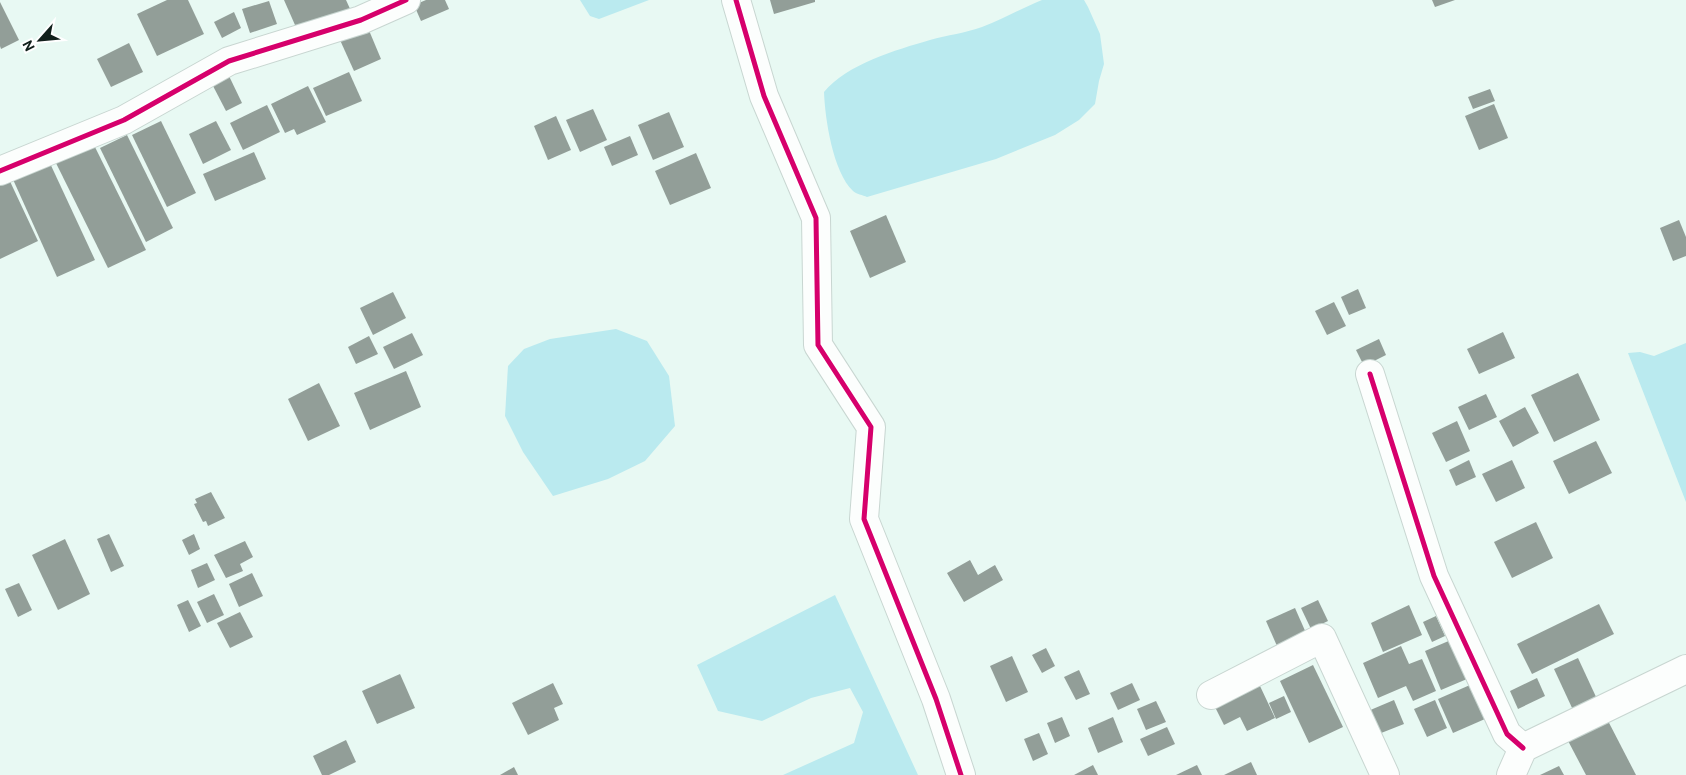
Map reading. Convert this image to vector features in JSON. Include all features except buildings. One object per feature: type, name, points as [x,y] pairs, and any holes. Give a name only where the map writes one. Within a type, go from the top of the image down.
[{"type":"street","points":[[0,171],[124,120],[229,61],[362,20],[406,0]]},
{"type":"street","points":[[736,0],[764,96],[816,218],[818,345],[871,427],[864,519],[936,699],[961,775]]},
{"type":"street","points":[[1370,374],[1434,576],[1507,734],[1523,748]]},
{"type":"street","points":[[1210,695],[1322,638],[1385,775]]},
{"type":"street","points":[[1511,775],[1523,748],[1686,669]]},
{"type":"water","points":[[580,0],[649,0],[599,19],[590,16]]},
{"type":"water","points":[[1042,0],[1084,0],[1088,7],[1100,34],[1104,64],[1095,104],[1079,120],[1055,135],[996,159],[867,197],[853,191],[840,171],[835,158],[828,130],[824,92],[845,73],[873,59],[902,48],[982,27]]},
{"type":"water","points":[[616,329],[647,341],[669,376],[675,426],[645,461],[608,479],[553,496],[523,452],[505,416],[508,366],[524,349],[550,339]]},
{"type":"water","points":[[1686,343],[1686,502],[1628,353],[1640,352],[1654,356]]},
{"type":"water","points":[[835,595],[918,775],[783,775],[854,743],[863,712],[850,688],[811,698],[762,721],[718,711],[697,665]]},
{"type":"cycle path","points":[[0,171],[124,120],[229,61],[361,20],[406,0]]},
{"type":"cycle path","points":[[736,0],[764,96],[816,218],[818,345],[871,427],[864,519],[936,699],[961,775]]},
{"type":"cycle path","points":[[1370,374],[1434,576],[1507,734],[1523,748]]}]
